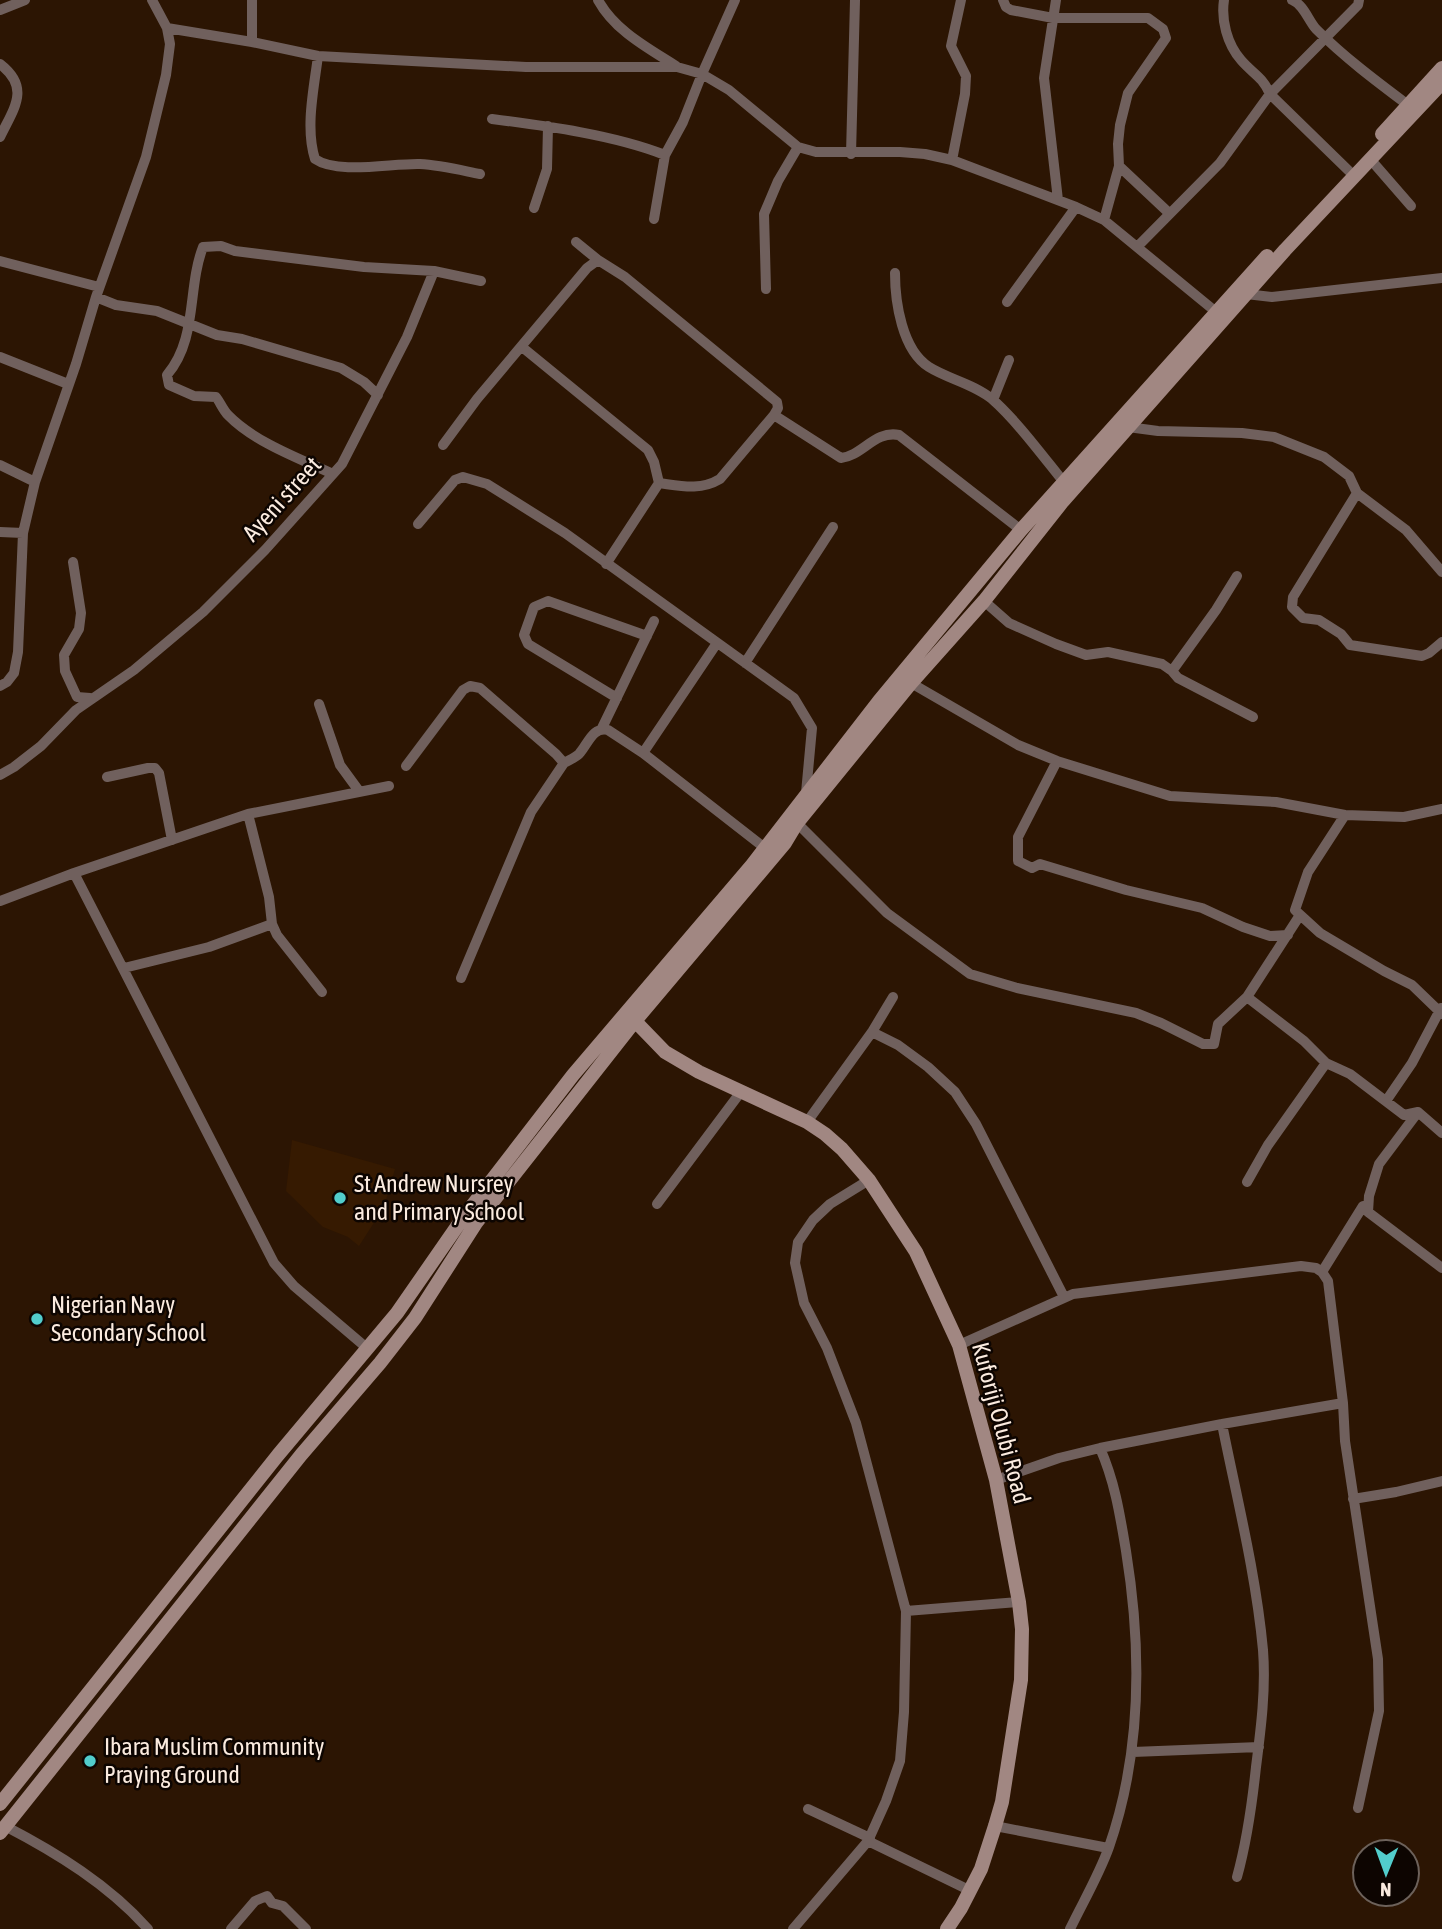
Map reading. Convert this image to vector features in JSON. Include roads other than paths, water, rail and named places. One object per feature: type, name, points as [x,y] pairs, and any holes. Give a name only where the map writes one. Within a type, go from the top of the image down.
[{"type":"main road","points":[[0,1804],[278,1455],[368,1349],[470,1219],[635,1021],[721,911],[806,793],[1021,530],[1442,68]]},
{"type":"main road","points":[[3,1829],[301,1455],[415,1318],[470,1219],[573,1075],[785,843],[797,823],[911,683],[984,601],[1063,501],[1128,427],[1220,314],[1246,294],[1440,89]]},
{"type":"main road","name":"Kuforiji Olubi Road","points":[[635,1021],[665,1052],[740,1093],[807,1122],[842,1149],[869,1180],[916,1252],[959,1345],[996,1480],[1019,1602],[1022,1629],[1021,1680],[1002,1802],[995,1826],[981,1870],[947,1929]]},
{"type":"street","points":[[0,10],[25,0]]},
{"type":"street","points":[[0,686],[14,673],[18,652],[23,533],[35,482],[97,292],[146,157],[166,75],[170,44],[167,28],[152,0]]},
{"type":"street","points":[[252,0],[252,42]]},
{"type":"street","points":[[598,0],[606,14],[636,41],[677,67]]},
{"type":"street","points":[[654,219],[665,155],[683,122],[735,0]]},
{"type":"street","points":[[851,153],[855,0]]},
{"type":"street","points":[[952,160],[965,94],[966,76],[951,46],[961,0]]},
{"type":"street","points":[[1003,0],[1011,10],[1052,18],[1148,18],[1163,29],[1166,38],[1128,93],[1123,108],[1118,144],[1119,166],[1104,220]]},
{"type":"street","points":[[1056,0],[1044,78],[1058,200]]},
{"type":"street","points":[[1224,0],[1224,23],[1228,39],[1240,59],[1264,80],[1270,94],[1349,171]]},
{"type":"street","points":[[1292,0],[1297,2],[1314,27],[1347,58],[1408,105]]},
{"type":"street","points":[[1137,247],[1220,163],[1270,94],[1358,5],[1359,0]]},
{"type":"street","points":[[167,28],[318,56],[526,67],[677,67],[702,74],[729,90],[798,147],[816,152],[900,152],[952,160],[1076,206],[1104,220],[1220,314]]},
{"type":"street","points":[[318,56],[311,140],[315,159],[337,166],[422,164],[480,174]]},
{"type":"street","points":[[0,64],[18,85],[19,97],[0,137]]},
{"type":"street","points":[[492,119],[548,126],[647,148],[665,155]]},
{"type":"street","points":[[534,208],[547,169],[548,126]]},
{"type":"street","points":[[766,289],[764,214],[778,181],[798,147]]},
{"type":"street","points":[[1371,160],[1411,206]]},
{"type":"street","points":[[1119,166],[1170,213]]},
{"type":"street","points":[[1007,302],[1076,206]]},
{"type":"street","points":[[576,242],[598,261],[625,277],[778,402],[774,415],[720,480],[709,486],[694,488],[659,483]]},
{"type":"street","points":[[333,474],[279,449],[253,433],[228,415],[216,397],[194,396],[169,386],[167,375],[181,353],[189,322],[202,247],[212,245],[235,251],[330,263],[434,271],[481,281]]},
{"type":"street","points":[[0,261],[97,292],[116,305],[152,310],[217,335],[242,339],[341,368],[364,382],[378,395]]},
{"type":"street","points":[[443,445],[587,268],[598,261]]},
{"type":"street","name":"Ayeni street","points":[[90,698],[134,670],[203,612],[265,550],[342,464],[407,337],[434,271]]},
{"type":"street","points":[[895,273],[899,314],[905,333],[918,357],[927,366],[992,400],[1063,481]]},
{"type":"street","points":[[1246,294],[1272,297],[1442,278]]},
{"type":"street","points":[[522,347],[648,450],[654,462],[659,483],[606,564]]},
{"type":"street","points":[[0,357],[68,384]]},
{"type":"street","points":[[992,400],[1009,359]]},
{"type":"street","points":[[774,415],[841,457],[853,454],[884,435],[899,435],[1021,530]]},
{"type":"street","points":[[1128,427],[1274,437],[1324,457],[1349,476],[1357,493],[1406,530],[1442,572]]},
{"type":"street","points":[[0,465],[35,482]]},
{"type":"street","points":[[418,524],[456,480],[463,477],[487,484],[565,533],[794,698],[812,728],[806,793]]},
{"type":"street","points":[[1357,493],[1293,597],[1292,607],[1303,618],[1319,620],[1340,634],[1350,645],[1422,656],[1442,642]]},
{"type":"street","points":[[745,663],[833,527]]},
{"type":"street","points":[[0,532],[23,533]]},
{"type":"street","points":[[73,562],[81,613],[79,629],[64,655],[65,671],[76,697],[90,698]]},
{"type":"street","points":[[1172,671],[1237,576]]},
{"type":"street","points":[[617,698],[528,644],[524,635],[534,607],[548,601],[647,636]]},
{"type":"street","points":[[984,601],[1009,623],[1086,655],[1108,652],[1162,664],[1178,678],[1253,717]]},
{"type":"street","points":[[461,978],[531,812],[564,763],[577,756],[602,728],[654,621]]},
{"type":"street","points":[[643,753],[717,643]]},
{"type":"street","points":[[911,683],[989,730],[1057,761],[1170,796],[1276,802],[1345,815],[1404,817],[1442,809]]},
{"type":"street","points":[[406,766],[463,690],[470,686],[480,688],[564,763]]},
{"type":"street","points":[[0,775],[41,746],[90,698]]},
{"type":"street","points":[[319,704],[340,765],[359,791]]},
{"type":"street","points":[[602,728],[620,736],[765,848]]},
{"type":"street","points":[[1057,761],[1018,838],[1018,861],[1032,868],[1040,864],[1126,890],[1202,908],[1270,936],[1288,935]]},
{"type":"street","points":[[107,777],[155,768],[159,773],[172,840]]},
{"type":"street","points":[[0,901],[248,814],[389,786]]},
{"type":"street","points":[[248,814],[269,897],[272,924],[277,935],[322,992]]},
{"type":"street","points":[[1295,911],[1308,872],[1345,815]]},
{"type":"street","points":[[797,823],[887,913],[970,974],[1017,988],[1136,1013],[1203,1044],[1214,1044],[1218,1024],[1247,997],[1300,915],[1295,911]]},
{"type":"street","points":[[74,873],[274,1263],[294,1286],[368,1349]]},
{"type":"street","points":[[1295,911],[1320,933],[1412,985],[1441,1010],[1412,1063],[1386,1101]]},
{"type":"street","points":[[124,968],[209,947],[272,924]]},
{"type":"street","points":[[807,1122],[872,1032],[893,997]]},
{"type":"street","points":[[1247,997],[1304,1041],[1326,1063],[1350,1074],[1404,1115],[1418,1112]]},
{"type":"street","points":[[872,1032],[918,1059],[955,1092],[976,1124],[1064,1297]]},
{"type":"street","points":[[1247,1182],[1268,1145],[1326,1063]]},
{"type":"street","points":[[657,1204],[740,1093]]},
{"type":"street","points":[[1418,1112],[1442,1133]]},
{"type":"street","points":[[1368,1212],[1369,1196],[1379,1164],[1418,1112]]},
{"type":"street","points":[[793,1929],[869,1839],[900,1761],[906,1611],[856,1423],[827,1348],[804,1303],[795,1263],[798,1241],[813,1220],[830,1204],[869,1180]]},
{"type":"street","points":[[1322,1272],[1363,1206],[1442,1268]]},
{"type":"street","points":[[959,1345],[1064,1297],[1301,1266],[1316,1268],[1322,1272],[1328,1281],[1333,1309],[1345,1441],[1378,1659],[1379,1711],[1357,1808]]},
{"type":"street","points":[[996,1480],[1059,1458],[1100,1448],[1343,1403]]},
{"type":"street","points":[[1222,1424],[1256,1597],[1263,1651],[1264,1693],[1259,1747],[1247,1839],[1237,1877]]},
{"type":"street","points":[[1070,1929],[1108,1848],[1122,1803],[1133,1752],[1138,1652],[1131,1580],[1117,1496],[1112,1475],[1100,1448]]},
{"type":"street","points":[[1353,1499],[1442,1481]]},
{"type":"street","points":[[906,1611],[1019,1602]]},
{"type":"street","points":[[1133,1752],[1259,1747]]},
{"type":"street","points":[[808,1809],[971,1891]]},
{"type":"street","points":[[995,1826],[1108,1848]]},
{"type":"street","points":[[3,1829],[45,1846],[94,1881],[148,1929]]},
{"type":"street","points":[[231,1929],[255,1901],[267,1896],[272,1903],[283,1906],[306,1929]]},
{"type":"place","name":"St Andrew Nursrey and Primary School","points":[[340,1198]]},
{"type":"place","name":"Nigerian Navy Secondary School","points":[[37,1319]]},
{"type":"place","name":"Ibara Muslim Community Praying Ground","points":[[90,1761]]}]
